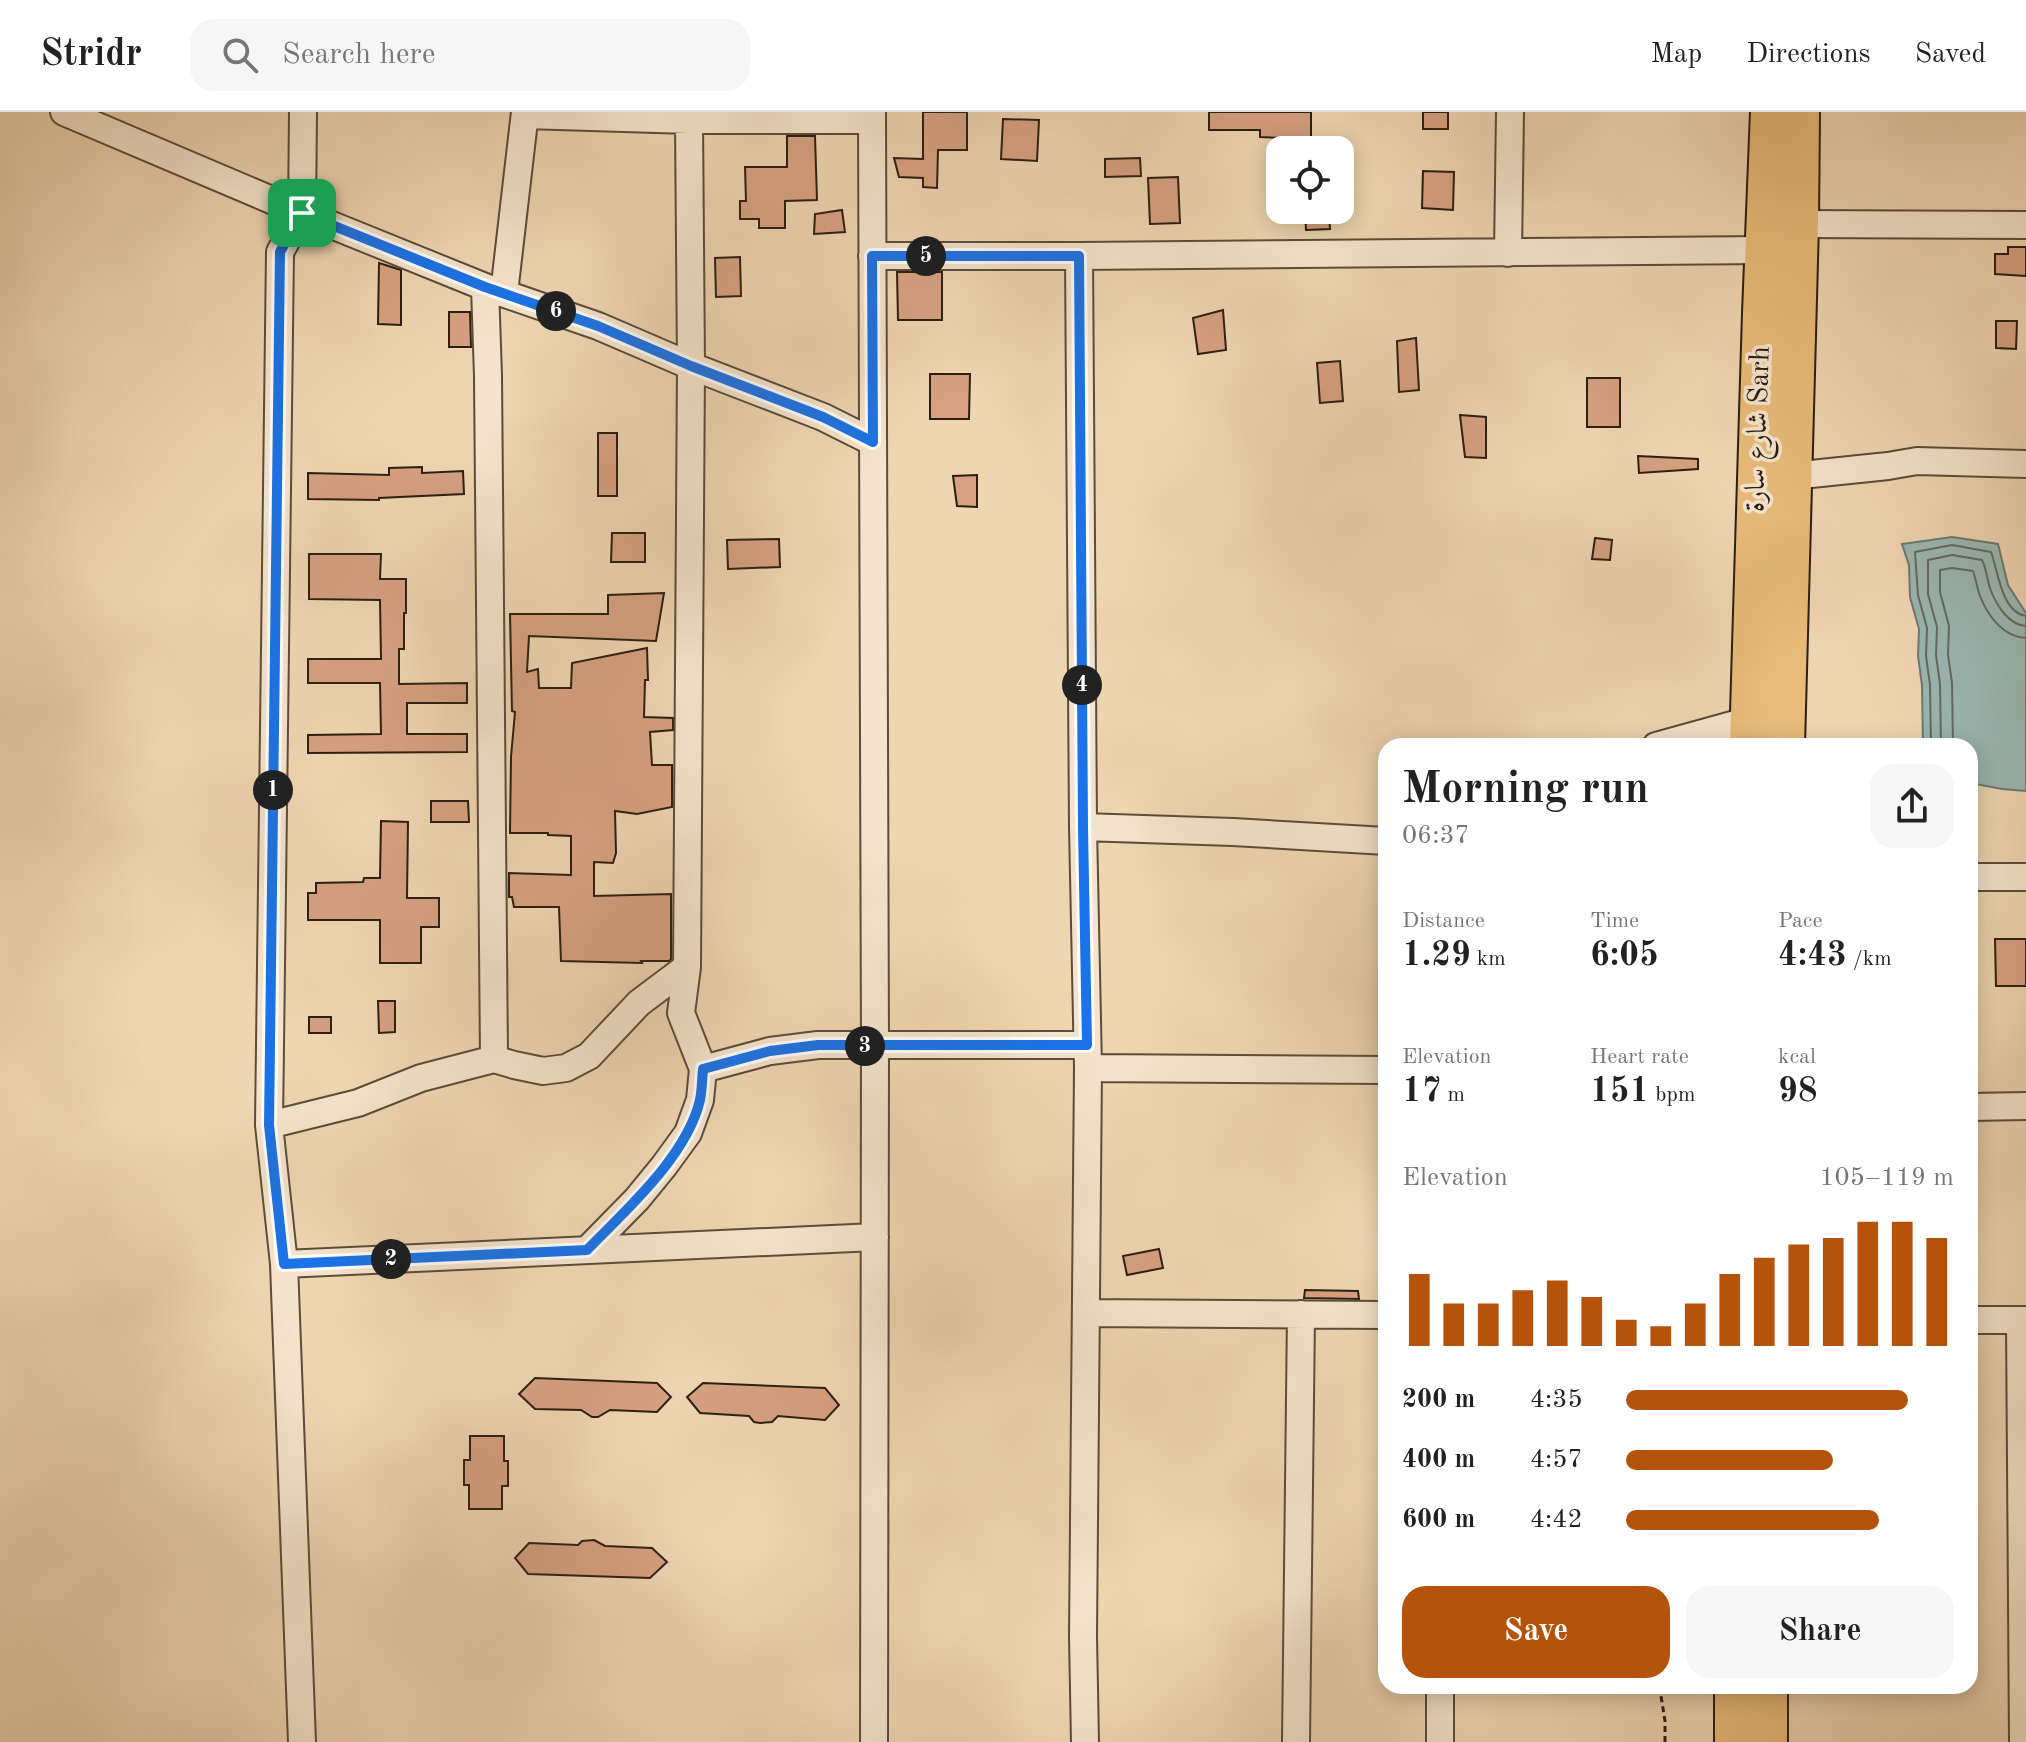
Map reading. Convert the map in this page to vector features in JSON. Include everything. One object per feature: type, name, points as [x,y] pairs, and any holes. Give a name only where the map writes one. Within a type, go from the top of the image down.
[{"type":"highway","name":"شارع سارة Sarh","points":[[1750,733],[1770,112]]},
{"type":"highway","name":"شارع سارة Sarh","points":[[1785,738],[1800,112]]},
{"type":"highway","points":[[1734,1694],[1734,1742]]},
{"type":"highway","points":[[1768,1694],[1768,1742]]},
{"type":"street","points":[[64,112],[98,118],[302,213],[495,290],[598,326],[823,417],[873,442]]},
{"type":"street","points":[[302,1742],[284,1264],[269,1125],[280,252],[302,213],[303,112]]},
{"type":"street","points":[[1508,253],[1510,112]]},
{"type":"street","points":[[494,1059],[488,391],[495,290],[525,113],[689,120],[872,116],[874,1742]]},
{"type":"street","points":[[587,1250],[637,1199],[688,1133],[700,1100],[703,1069],[681,1013],[687,967],[691,366],[689,120]]},
{"type":"street","points":[[1799,224],[2026,225]]},
{"type":"street","points":[[872,256],[1765,250]]},
{"type":"street","points":[[1079,256],[1083,827],[1088,1057],[1083,1636],[1085,1742]]},
{"type":"street","points":[[1792,476],[1917,461],[2026,464]]},
{"type":"street","points":[[1714,738],[1750,733]]},
{"type":"street","points":[[1083,827],[1378,841]]},
{"type":"street","points":[[1978,877],[2026,877]]},
{"type":"street","points":[[269,1125],[358,1103],[421,1078],[494,1059],[543,1071],[566,1068],[589,1056],[639,1003],[687,967]]},
{"type":"street","points":[[703,1069],[782,1049],[818,1045],[1378,1070]]},
{"type":"street","points":[[1978,1107],[2026,1106]]},
{"type":"street","points":[[284,1264],[875,1237]]},
{"type":"street","points":[[1086,1313],[1378,1315]]},
{"type":"street","points":[[1296,1742],[1301,1314]]},
{"type":"street","points":[[1978,1320],[2023,1320],[2023,1742]]},
{"type":"street","points":[[1440,1694],[1440,1742]]},
{"type":"path","points":[[1662,1694],[1665,1742]]},
{"type":"water","points":[[1952,537],[1998,544],[2008,585],[2026,613],[2026,791],[1978,784],[1978,738],[1923,738],[1919,629],[1910,597],[1909,565],[1902,544]]},
{"type":"building","points":[[923,112],[967,112],[967,150],[938,150],[937,188],[923,187],[923,178],[899,177],[894,158],[923,159]]},
{"type":"building","points":[[1209,112],[1311,112],[1311,136],[1260,137],[1260,130],[1209,130]]},
{"type":"building","points":[[1423,112],[1448,112],[1448,129],[1423,129]]},
{"type":"building","points":[[1003,119],[1039,120],[1037,161],[1001,159]]},
{"type":"building","points":[[787,136],[815,136],[817,200],[785,201],[785,228],[759,228],[759,219],[740,219],[740,201],[746,201],[745,167],[787,167]]},
{"type":"building","points":[[1140,158],[1141,176],[1105,177],[1105,159]]},
{"type":"building","points":[[1423,171],[1454,172],[1453,210],[1422,208]]},
{"type":"building","points":[[1178,177],[1180,223],[1150,224],[1148,178]]},
{"type":"building","points":[[842,210],[845,232],[814,234],[815,214]]},
{"type":"building","points":[[1306,224],[1330,224],[1330,229],[1306,230]]},
{"type":"building","points":[[2008,247],[2026,247],[2026,276],[1995,274],[1995,254],[2008,254]]},
{"type":"building","points":[[740,257],[741,296],[716,297],[715,258]]},
{"type":"building","points":[[379,263],[401,270],[401,325],[378,324]]},
{"type":"building","points":[[897,272],[942,272],[942,320],[898,320]]},
{"type":"building","points":[[1223,310],[1226,350],[1198,354],[1193,318]]},
{"type":"building","points":[[449,312],[470,312],[471,347],[449,347]]},
{"type":"building","points":[[1996,321],[2017,321],[2016,349],[1996,348]]},
{"type":"building","points":[[1416,338],[1419,390],[1399,392],[1397,341]]},
{"type":"building","points":[[1340,361],[1343,401],[1320,403],[1317,363]]},
{"type":"building","points":[[930,374],[970,374],[969,419],[930,419]]},
{"type":"building","points":[[1587,378],[1620,378],[1620,427],[1587,427]]},
{"type":"building","points":[[1460,415],[1486,417],[1486,458],[1465,457]]},
{"type":"building","points":[[598,433],[617,433],[617,496],[598,496]]},
{"type":"building","points":[[1638,456],[1698,459],[1698,469],[1639,473]]},
{"type":"building","points":[[422,467],[422,473],[463,471],[464,494],[379,500],[308,499],[308,473],[389,475],[389,468]]},
{"type":"building","points":[[977,475],[977,507],[957,506],[953,476]]},
{"type":"building","points":[[612,533],[645,533],[645,562],[611,562]]},
{"type":"building","points":[[1595,538],[1612,540],[1610,560],[1592,559]]},
{"type":"building","points":[[779,539],[780,567],[728,569],[727,540]]},
{"type":"building","points":[[309,554],[381,554],[380,579],[406,579],[404,649],[399,649],[399,684],[467,683],[467,703],[407,703],[407,734],[467,734],[467,752],[308,753],[308,735],[381,734],[380,683],[308,683],[308,659],[381,659],[380,600],[309,599]]},
{"type":"building","points":[[664,593],[656,641],[529,636],[527,672],[538,669],[539,688],[571,688],[572,663],[647,648],[644,717],[673,718],[673,730],[650,732],[652,765],[672,765],[672,807],[637,814],[615,811],[616,853],[613,863],[594,862],[594,896],[671,894],[671,959],[642,963],[561,961],[559,907],[514,907],[512,897],[509,897],[509,873],[571,875],[571,836],[510,833],[515,712],[512,711],[510,614],[608,614],[608,595]]},
{"type":"building","points":[[431,801],[468,801],[469,822],[431,822]]},
{"type":"building","points":[[381,821],[408,822],[407,898],[439,898],[439,927],[421,927],[421,963],[380,963],[380,920],[308,920],[308,893],[316,893],[316,883],[363,882],[364,878],[380,878]]},
{"type":"building","points":[[1995,939],[2026,939],[2026,986],[1996,986]]},
{"type":"building","points":[[378,1001],[395,1001],[395,1032],[379,1033]]},
{"type":"building","points":[[309,1017],[331,1017],[331,1033],[309,1033]]},
{"type":"building","points":[[1159,1249],[1163,1268],[1127,1275],[1123,1256]]},
{"type":"building","points":[[1305,1290],[1358,1291],[1359,1299],[1304,1298]]},
{"type":"building","points":[[535,1378],[657,1383],[671,1397],[657,1412],[610,1410],[592,1417],[581,1410],[535,1409],[519,1394]]},
{"type":"building","points":[[703,1383],[825,1388],[839,1405],[825,1420],[778,1416],[772,1422],[760,1423],[749,1416],[700,1413],[687,1397]]},
{"type":"building","points":[[470,1436],[504,1436],[508,1486],[502,1486],[502,1509],[469,1509],[469,1485],[464,1485],[464,1460],[470,1460]]},
{"type":"building","points":[[594,1540],[605,1546],[652,1548],[667,1562],[650,1578],[528,1574],[515,1558],[529,1543],[578,1545],[582,1541]]},
{"type":"route","points":[[302,213],[485,287],[598,326],[823,417],[873,442],[872,256],[1079,256],[1087,1045],[818,1045],[770,1051],[703,1069],[700,1100],[688,1133],[637,1199],[587,1250],[284,1264],[269,1125],[280,252],[302,213]]}]
